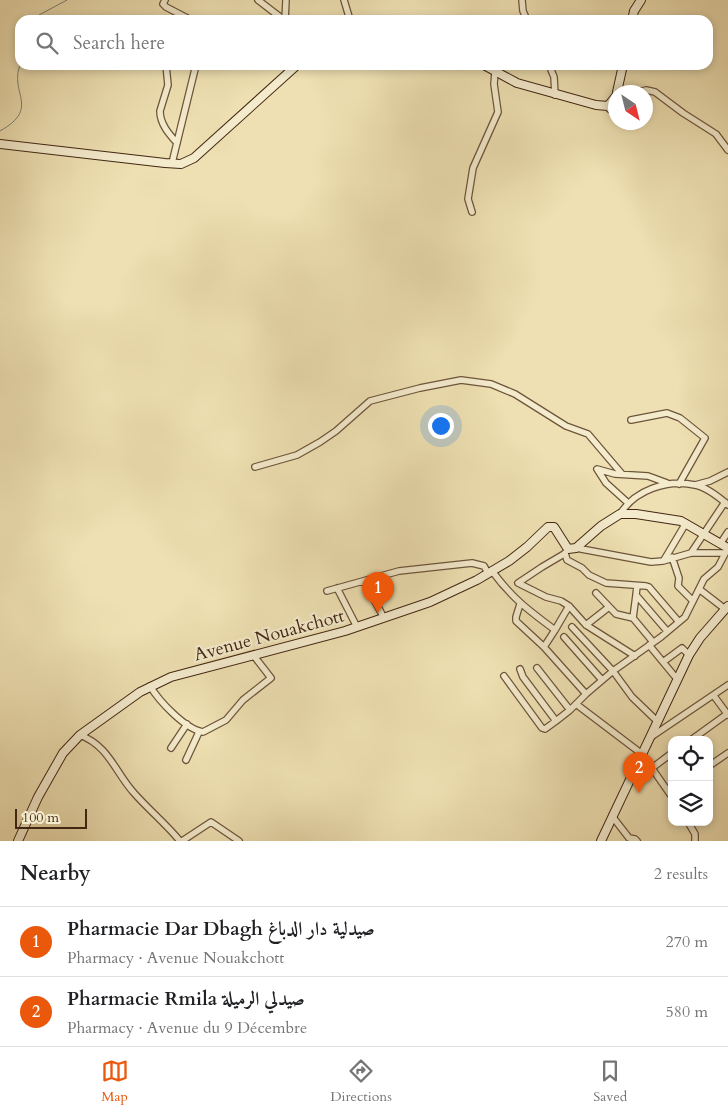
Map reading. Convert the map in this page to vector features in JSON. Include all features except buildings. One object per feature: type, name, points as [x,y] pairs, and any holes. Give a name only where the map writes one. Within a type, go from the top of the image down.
[{"type":"street","points":[[165,0],[163,4],[166,7],[181,15]]},
{"type":"street","points":[[258,0],[278,15]]},
{"type":"street","points":[[284,15],[286,0]]},
{"type":"street","points":[[344,0],[348,15]]},
{"type":"street","points":[[522,0],[525,15]]},
{"type":"street","points":[[633,15],[641,0]]},
{"type":"street","points":[[167,70],[168,84],[160,115],[166,130],[177,143]]},
{"type":"street","points":[[172,163],[195,70]]},
{"type":"street","points":[[0,144],[172,163],[186,162],[206,148],[292,70]]},
{"type":"street","points":[[492,70],[517,83],[554,94],[596,105],[608,102]]},
{"type":"street","points":[[550,70],[554,77],[554,94]]},
{"type":"street","points":[[618,85],[622,70]]},
{"type":"street","points":[[472,212],[468,200],[473,168],[498,112],[494,84],[495,72]]},
{"type":"street","points":[[653,92],[716,134],[728,150]]},
{"type":"street","points":[[255,467],[296,455],[316,445],[328,438],[370,402],[420,388],[461,380],[491,384],[515,394],[566,426],[588,434],[622,474]]},
{"type":"street","points":[[631,420],[667,413],[680,418],[705,438],[680,484]]},
{"type":"street","points":[[627,502],[606,482],[597,470],[648,476],[667,483],[695,485],[704,488],[726,504],[691,553]]},
{"type":"street","points":[[695,485],[710,481],[728,472]]},
{"type":"street","points":[[510,594],[518,584],[620,514],[627,502],[647,490],[667,483]]},
{"type":"street","points":[[620,514],[668,518],[686,524],[725,548]]},
{"type":"street","points":[[663,561],[686,524]]},
{"type":"street","name":"Avenue Nouakchott","points":[[18,841],[38,797],[63,753],[80,734],[150,686],[171,677],[357,627],[430,602],[490,572],[519,554],[548,527],[554,527],[569,550]]},
{"type":"street","points":[[504,676],[542,728],[545,729],[570,710],[602,680],[679,622],[688,612],[704,578],[718,567],[725,548],[728,532]]},
{"type":"street","points":[[569,550],[651,562],[725,548]]},
{"type":"street","points":[[569,550],[567,560],[595,578],[613,584],[649,587],[679,622]]},
{"type":"street","points":[[672,557],[679,578],[678,586],[693,601]]},
{"type":"street","points":[[327,591],[399,571],[472,563],[484,566],[520,604],[555,630]]},
{"type":"street","points":[[364,581],[384,618]]},
{"type":"street","points":[[518,584],[546,598],[560,601],[569,606],[586,625],[635,656]]},
{"type":"street","points":[[638,586],[633,618],[677,679]]},
{"type":"street","points":[[336,588],[357,627]]},
{"type":"street","points":[[601,841],[689,655],[726,607],[699,589]]},
{"type":"street","points":[[596,593],[609,608],[619,615],[633,618]]},
{"type":"street","points":[[636,595],[667,631]]},
{"type":"street","points":[[520,604],[516,621],[544,647],[586,694]]},
{"type":"street","points":[[544,647],[569,606]]},
{"type":"street","points":[[586,625],[609,608]]},
{"type":"street","points":[[572,627],[613,672],[632,697],[657,721]]},
{"type":"street","points":[[564,638],[602,680]]},
{"type":"street","points":[[663,662],[682,648],[689,655]]},
{"type":"street","points":[[150,686],[164,705],[187,724],[203,732],[223,722],[243,700],[271,678],[254,656]]},
{"type":"street","points":[[537,668],[570,710]]},
{"type":"street","points":[[520,669],[523,677],[556,721]]},
{"type":"street","points":[[650,738],[728,685]]},
{"type":"street","points":[[697,736],[728,715],[714,696]]},
{"type":"street","points":[[576,704],[642,754],[668,791]]},
{"type":"street","points":[[171,748],[187,724]]},
{"type":"street","points":[[186,760],[200,732]]},
{"type":"street","points":[[80,734],[100,746],[133,792],[181,841],[211,822],[239,841]]},
{"type":"street","points":[[713,763],[728,753]]},
{"type":"street","points":[[652,768],[668,757]]},
{"type":"street","points":[[612,816],[628,838],[638,841]]},
{"type":"street","points":[[690,826],[695,834],[695,841]]},
{"type":"waterway","points":[[39,15],[67,0]]},
{"type":"waterway","points":[[0,131],[12,123],[19,115],[21,108],[18,84],[19,70]]},
{"type":"place","name":"Pharmacie Dar Dbagh صيدلية دار الدباغ","points":[[378,613]]},
{"type":"place","name":"Pharmacie Rmila صيدلي الرميلة","points":[[639,793]]}]
